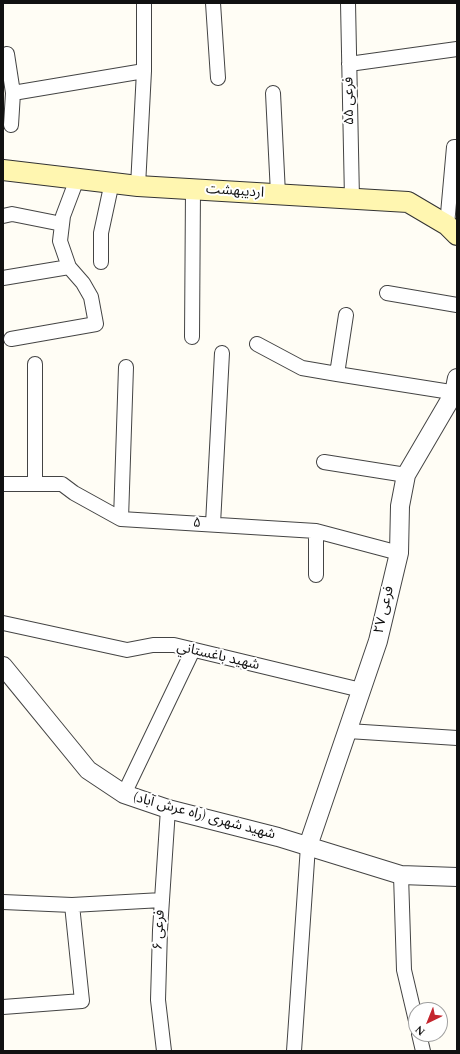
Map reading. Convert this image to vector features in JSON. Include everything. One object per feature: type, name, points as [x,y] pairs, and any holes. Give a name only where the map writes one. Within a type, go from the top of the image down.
[{"type":"main road","name":"اردیبهشت","points":[[3,170],[138,186],[408,202],[452,230]]},
{"type":"street","points":[[138,186],[144,72],[144,3]]},
{"type":"street","points":[[213,3],[218,78]]},
{"type":"street","name":"فرعی ۵۵","points":[[348,3],[352,199]]},
{"type":"street","points":[[349,64],[457,49]]},
{"type":"street","points":[[7,54],[13,94],[11,125]]},
{"type":"street","points":[[13,94],[144,72]]},
{"type":"street","points":[[273,92],[278,194]]},
{"type":"street","points":[[452,230],[454,147],[457,147]]},
{"type":"street","points":[[11,339],[96,324],[91,297],[83,283],[68,267],[60,241],[63,216],[77,179]]},
{"type":"street","points":[[101,262],[101,233],[112,182]]},
{"type":"street","points":[[192,337],[193,189]]},
{"type":"street","points":[[3,216],[12,214],[62,224]]},
{"type":"street","points":[[3,278],[68,267]]},
{"type":"street","points":[[387,293],[457,304]]},
{"type":"street","points":[[337,374],[346,315]]},
{"type":"street","points":[[257,344],[302,368],[337,374],[456,388]]},
{"type":"street","points":[[213,524],[222,354]]},
{"type":"street","points":[[34,364],[34,483]]},
{"type":"street","points":[[121,519],[126,367]]},
{"type":"street","name":"فرعی ۲۷","points":[[308,846],[378,641],[399,553],[400,506],[406,475],[456,388]]},
{"type":"street","points":[[324,462],[406,475]]},
{"type":"street","name":"۵","points":[[3,484],[62,484],[74,494],[121,519],[316,531],[399,553]]},
{"type":"street","points":[[316,531],[316,575]]},
{"type":"street","name":"شهيد باغستاني","points":[[3,623],[127,650],[153,645],[174,645],[361,690]]},
{"type":"street","points":[[124,794],[193,650]]},
{"type":"street","name":"شهید شهری (راه عرش آباد)","points":[[3,666],[88,770],[124,794],[168,809],[308,846],[401,875],[457,877]]},
{"type":"street","points":[[348,731],[457,738]]},
{"type":"street","name":"فرعی ۶","points":[[164,1051],[158,1000],[162,900],[168,809]]},
{"type":"street","points":[[294,1051],[308,846]]},
{"type":"street","points":[[401,875],[404,970],[412,1002]]},
{"type":"street","points":[[3,902],[72,905],[162,900]]},
{"type":"street","points":[[3,1007],[82,1001],[72,905]]}]
